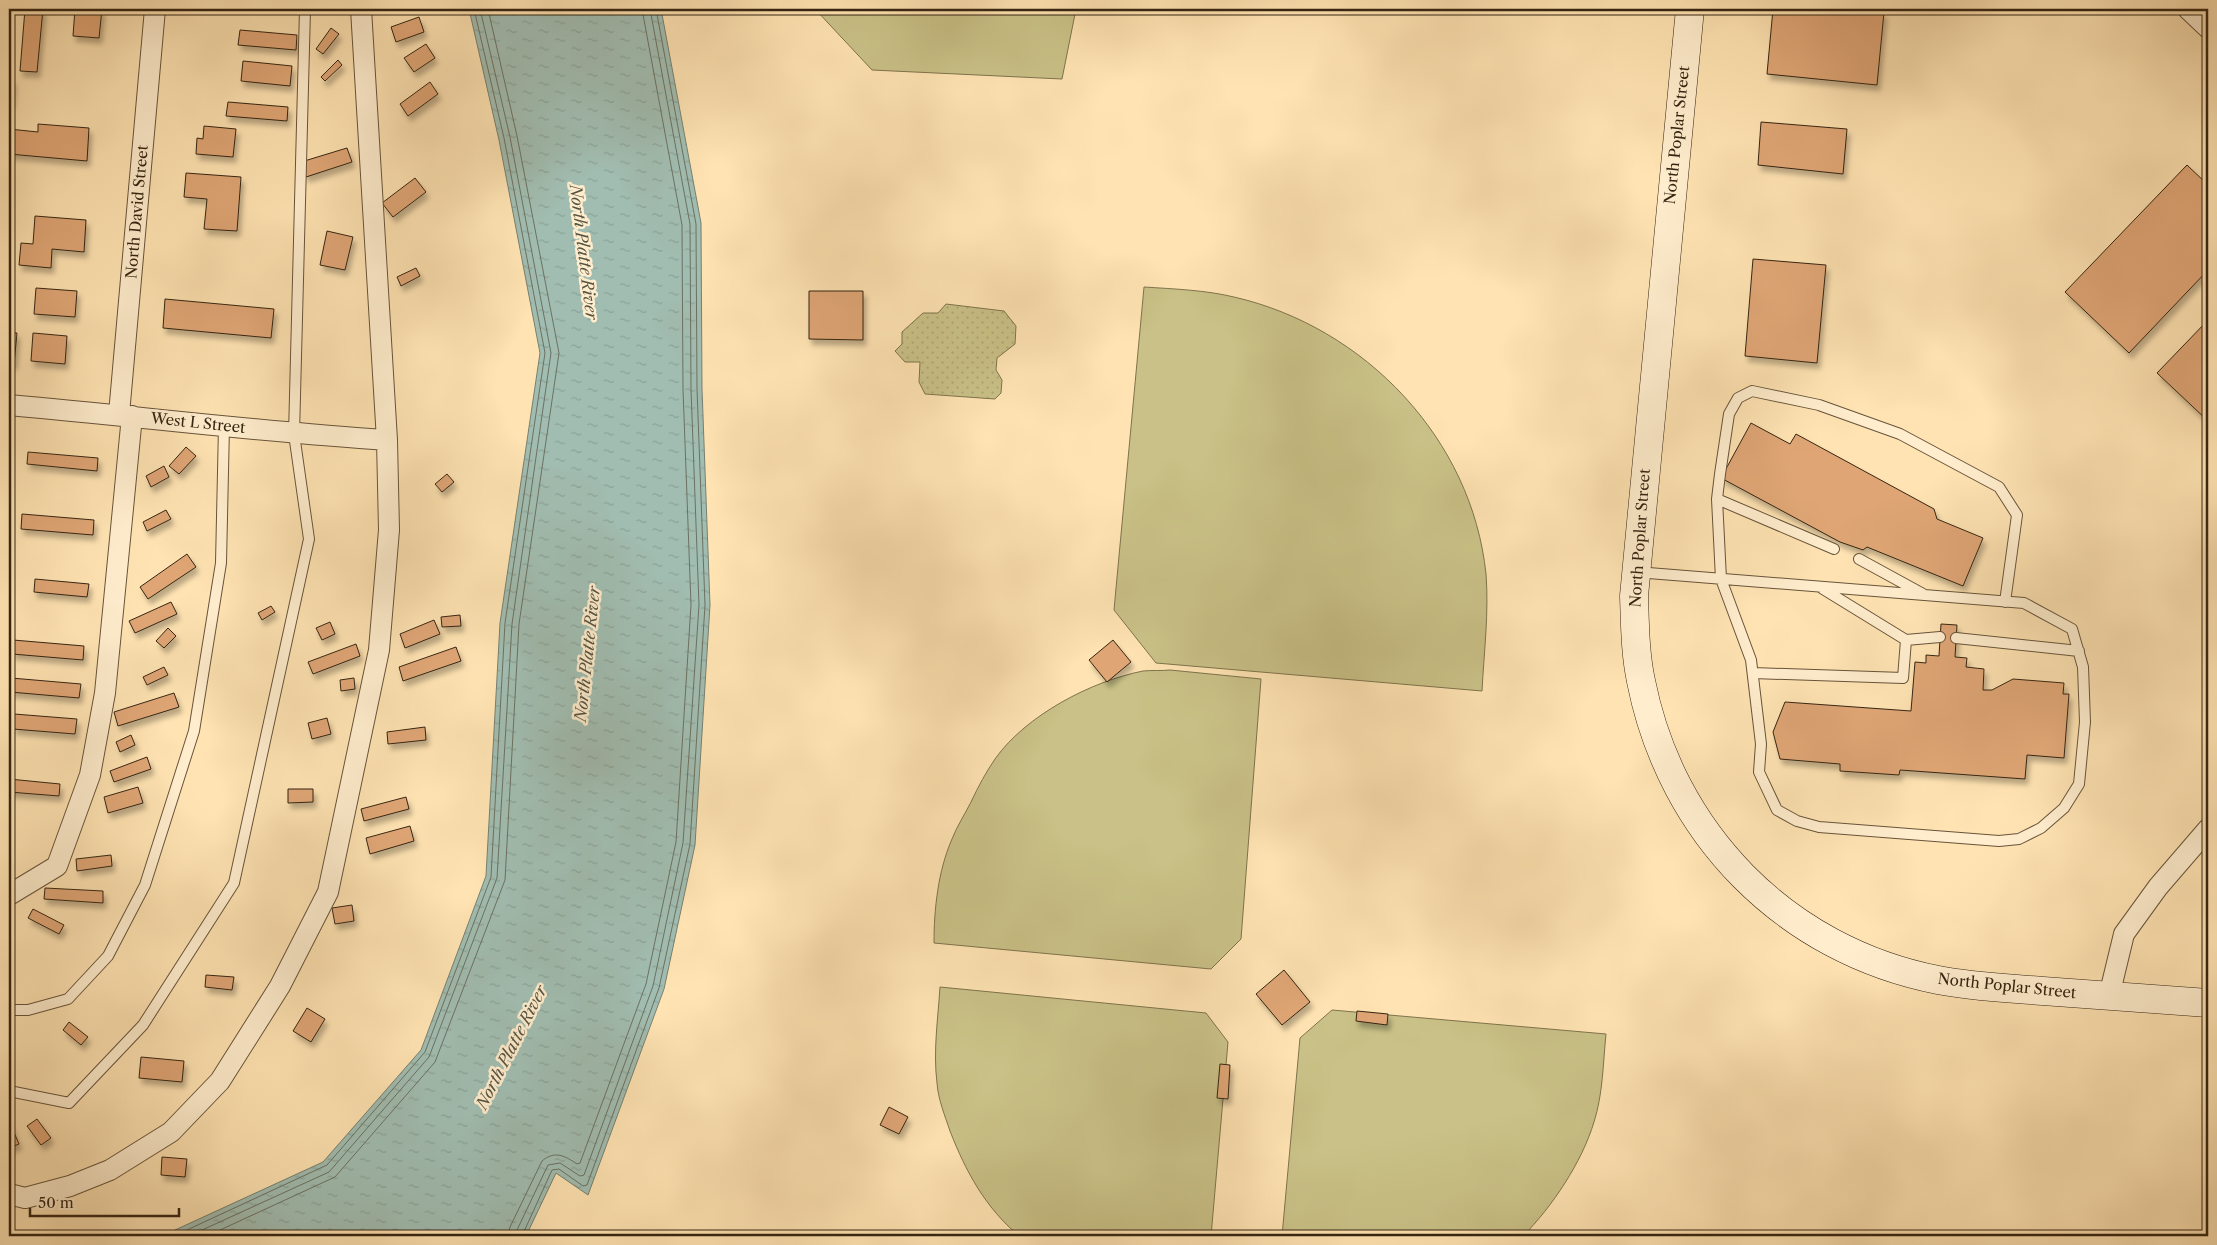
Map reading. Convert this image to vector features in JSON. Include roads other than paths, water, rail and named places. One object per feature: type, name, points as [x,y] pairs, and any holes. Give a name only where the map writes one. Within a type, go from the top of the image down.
[{"type":"main road","name":"North Poplar Street","points":[[1690,9],[1635,572],[1634,605],[1641,680],[1653,724],[1670,772],[1701,824],[1726,858],[1744,878],[1778,909],[1812,931],[1854,954],[1893,968],[1939,980],[1975,985],[2208,1003]]},
{"type":"street","name":"North David Street","points":[[9,895],[57,866],[90,775],[105,692],[155,9]]},
{"type":"street","points":[[9,1194],[25,1198],[70,1186],[110,1170],[171,1132],[220,1081],[280,986],[328,892],[379,650],[389,530],[387,440],[361,9]]},
{"type":"street","points":[[2188,9],[2208,28]]},
{"type":"street","name":"West L Street","points":[[9,405],[126,415],[294,434],[387,440]]},
{"type":"street","points":[[2109,996],[2124,934],[2158,887],[2208,829]]},
{"type":"lane","points":[[9,1091],[69,1103],[144,1025],[234,883],[309,539],[294,434],[305,9]]},
{"type":"lane","points":[[1635,572],[1720,579],[1821,587],[1926,595],[2006,602],[2024,603],[2072,629],[2083,667],[2084,722],[2079,784],[2064,808],[2041,828],[2019,839],[1998,841],[1819,827],[1797,821],[1777,810],[1759,772],[1761,744],[1751,660],[1720,579],[1717,499],[1729,414],[1738,398],[1752,391],[1819,405],[1900,434],[1999,487],[2017,515],[2006,602]]},
{"type":"lane","points":[[9,1010],[28,1010],[68,999],[108,956],[145,885],[194,731],[221,563],[224,426]]},
{"type":"lane","points":[[1717,499],[1834,549]]},
{"type":"lane","points":[[1859,559],[1926,595]]},
{"type":"lane","points":[[1821,587],[1906,640],[1940,637]]},
{"type":"lane","points":[[1956,638],[2078,651]]},
{"type":"lane","points":[[1753,674],[1903,678],[1906,640]]},
{"type":"water","name":"North Platte River","points":[[469,9],[661,9],[701,223],[702,389],[710,605],[695,845],[664,989],[588,1195],[556,1173],[526,1236],[162,1236],[323,1162],[421,1050],[486,876],[500,623],[540,353],[499,140]]}]
